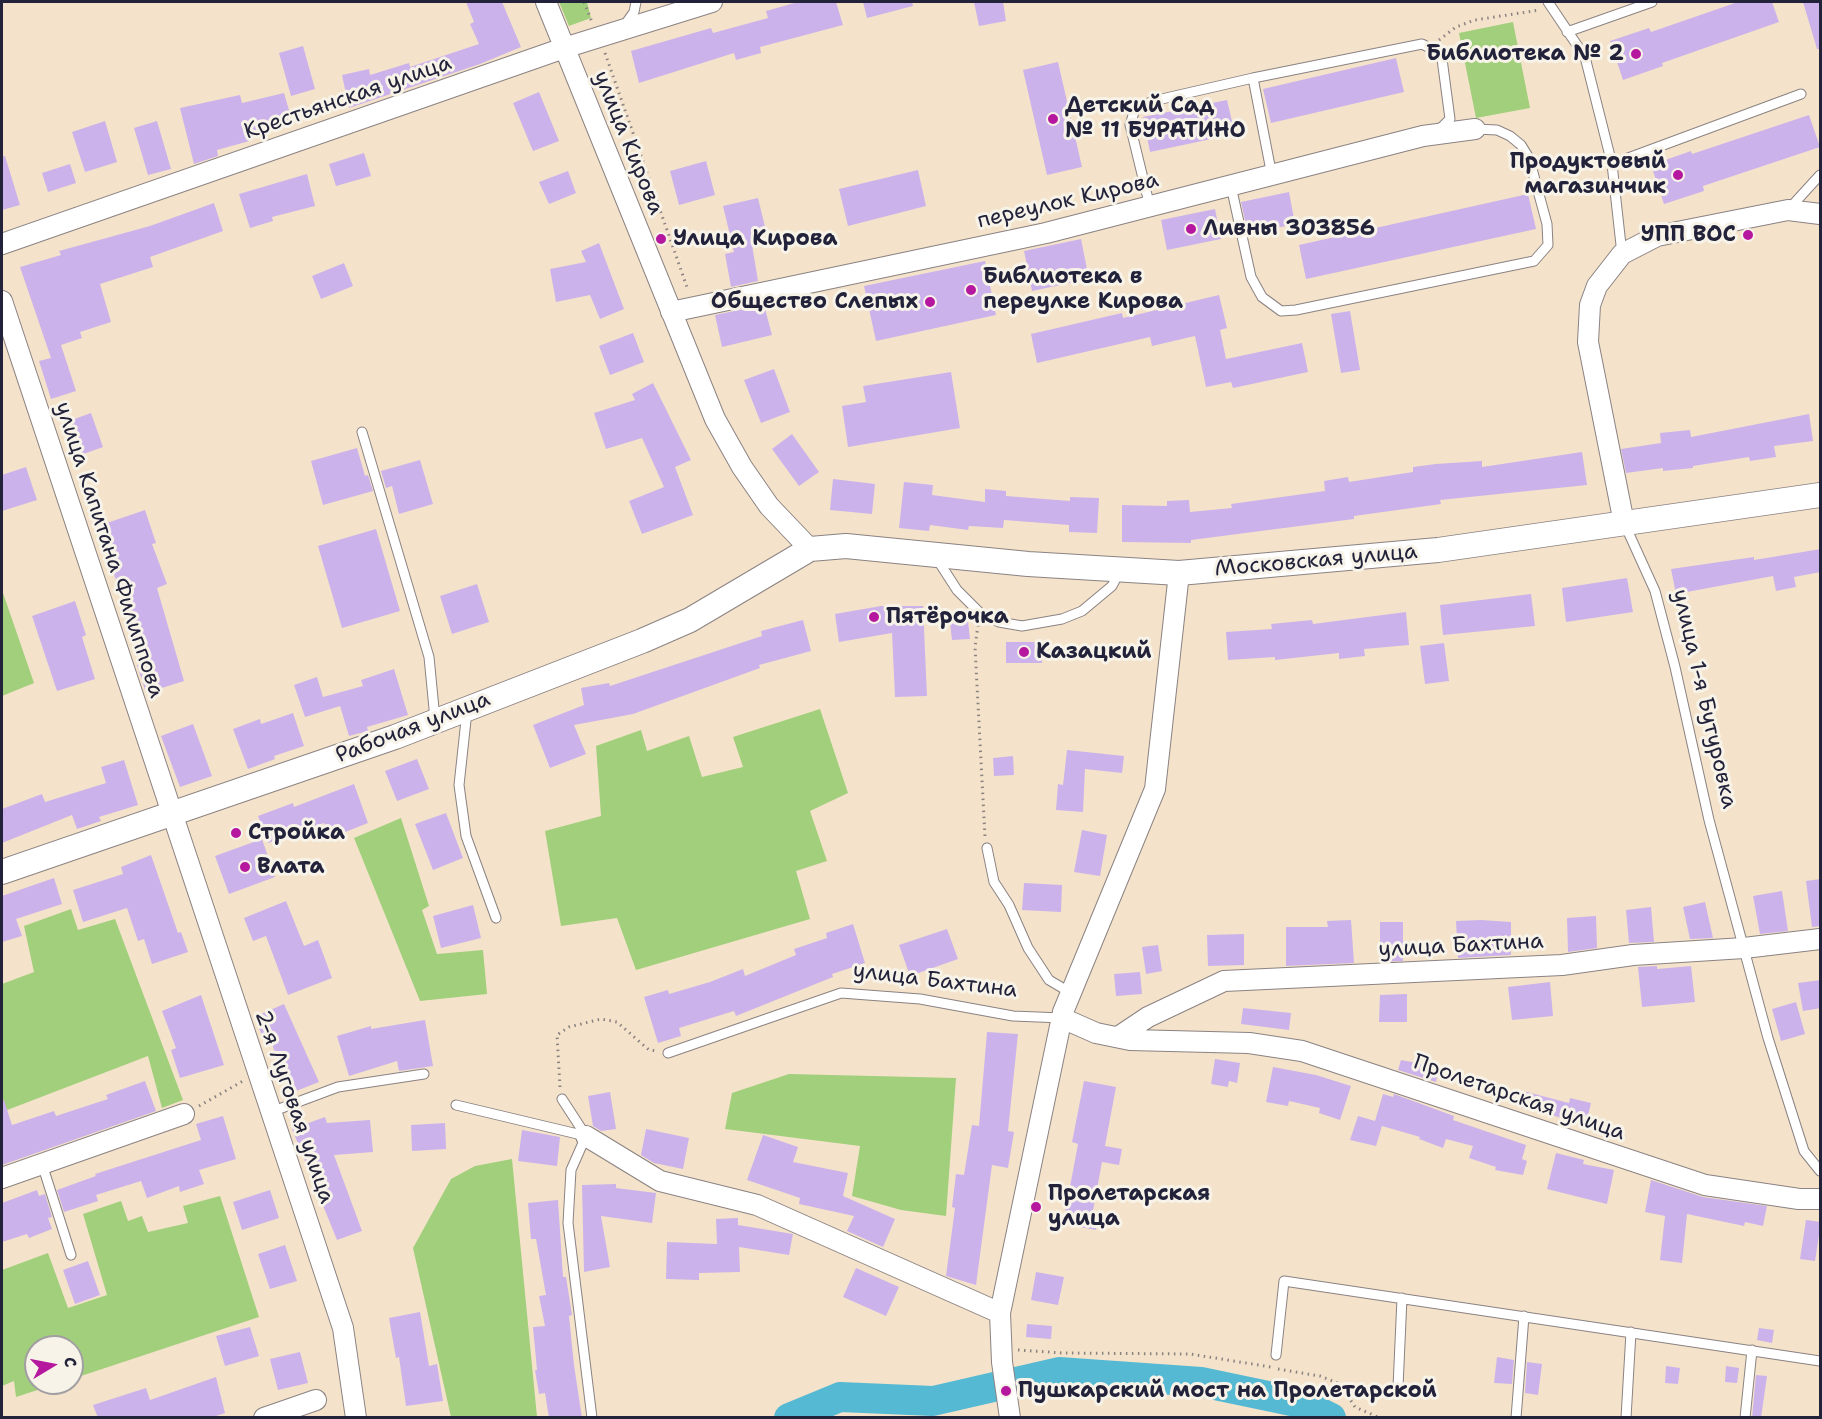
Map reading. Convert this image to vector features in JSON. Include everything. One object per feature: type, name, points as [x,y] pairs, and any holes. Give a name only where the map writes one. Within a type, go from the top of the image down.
[{"type":"street","name":"улица Кирова","points":[[546,2],[715,419],[742,467],[769,506],[810,549]]},
{"type":"street","name":"Крестьянская улица","points":[[2,244],[564,48],[712,2]]},
{"type":"street","name":"переулок Кирова","points":[[671,312],[1046,233],[1423,136],[1475,129]]},
{"type":"street","points":[[1622,254],[1658,236],[1788,210],[1821,214]]},
{"type":"street","name":"улица 1-я Бутуровка","points":[[1622,254],[1598,286],[1590,305],[1588,323],[1593,370],[1624,523]]},
{"type":"street","name":"улица Капитана Филиппова","points":[[2,301],[171,815]]},
{"type":"street","name":"Московская улица","points":[[810,549],[846,546],[1120,571],[1179,573],[1438,550],[1821,495]]},
{"type":"street","name":"Рабочая улица","points":[[2,872],[171,815],[435,721],[690,620],[810,549]]},
{"type":"street","points":[[1010,1418],[1001,1356],[1000,1313],[1062,1018],[1155,789],[1179,573]]},
{"type":"street","name":"2-я Луговая улица","points":[[171,815],[343,1328],[357,1418]]},
{"type":"street","name":"улица Бахтина","points":[[1118,1037],[1148,1017],[1224,981],[1333,978],[1562,964],[1633,955],[1744,948],[1821,939]]},
{"type":"street","name":"Пролетарская улица","points":[[1062,1018],[1096,1033],[1118,1037],[1163,1042],[1249,1043],[1302,1051],[1705,1185],[1799,1199],[1821,1199]]},
{"type":"street","points":[[2,1178],[184,1114]]},
{"type":"street","points":[[586,1136],[660,1180],[757,1204],[1000,1313]]},
{"type":"street","points":[[264,1418],[316,1400]]},
{"type":"lane","points":[[619,31],[634,12],[636,2]]},
{"type":"lane","points":[[1567,32],[1652,2]]},
{"type":"lane","points":[[1550,4],[1586,57],[1612,164],[1622,254]]},
{"type":"lane","points":[[1149,207],[1130,125],[1135,109],[1154,100],[1413,44],[1431,46],[1442,59],[1450,119],[1441,128],[1423,136]]},
{"type":"lane","points":[[1253,78],[1272,176]]},
{"type":"lane","points":[[1612,164],[1801,94]]},
{"type":"lane","points":[[1232,186],[1251,277],[1262,297],[1281,311],[1296,310],[1534,261],[1548,245],[1547,224],[1529,158],[1521,145],[1510,136],[1497,130],[1475,129]]},
{"type":"lane","points":[[1788,210],[1821,175]]},
{"type":"lane","points":[[362,432],[429,657],[435,721]]},
{"type":"lane","name":"улица 1-я Бутуровка","points":[[1624,523],[1656,591],[1709,819],[1752,984],[1804,1151],[1821,1171]]},
{"type":"lane","points":[[936,556],[957,590],[980,613],[999,622],[1022,626],[1062,619],[1082,611],[1112,586],[1120,571]]},
{"type":"lane","points":[[467,708],[459,785],[466,836],[496,918]]},
{"type":"lane","points":[[987,848],[994,882],[1009,905],[1028,948],[1049,980],[1071,993]]},
{"type":"lane","name":"улица Бахтина","points":[[669,1053],[840,993],[920,999],[1013,1016],[1062,1018]]},
{"type":"lane","points":[[270,1112],[338,1088],[424,1074]]},
{"type":"lane","points":[[562,1099],[586,1136]]},
{"type":"lane","points":[[456,1105],[586,1136]]},
{"type":"lane","points":[[586,1136],[571,1170],[568,1222],[592,1418]]},
{"type":"lane","points":[[42,1164],[71,1256]]},
{"type":"lane","points":[[1276,1355],[1284,1281],[1821,1361]]},
{"type":"lane","points":[[1398,1387],[1402,1298]]},
{"type":"lane","points":[[1516,1418],[1524,1316]]},
{"type":"lane","points":[[1626,1418],[1630,1332]]},
{"type":"lane","points":[[1745,1418],[1752,1350]]},
{"type":"path","points":[[584,2],[694,307]]},
{"type":"path","points":[[1431,46],[1456,27],[1475,20],[1521,15],[1550,4]]},
{"type":"path","points":[[980,613],[975,647],[983,820],[987,848]]},
{"type":"path","points":[[562,1099],[557,1035],[569,1027],[601,1019],[617,1022],[649,1050],[669,1053]]},
{"type":"path","points":[[184,1114],[257,1073]]},
{"type":"path","points":[[1001,1356],[1190,1354],[1242,1361],[1320,1376],[1340,1384],[1355,1407],[1380,1418]]},
{"type":"green space","points":[[559,2],[587,2],[591,18],[569,26]]},
{"type":"green space","points":[[1513,22],[1530,108],[1476,118],[1459,33]]},
{"type":"green space","points":[[2,590],[34,683],[2,696]]},
{"type":"green space","points":[[820,709],[848,793],[810,811],[827,861],[796,871],[810,919],[636,970],[617,918],[561,926],[545,831],[601,816],[596,746],[641,730],[647,751],[689,736],[702,777],[743,767],[733,737]]},
{"type":"green space","points":[[401,818],[429,906],[422,910],[437,954],[483,950],[487,994],[420,1001],[354,838]]},
{"type":"green space","points":[[71,909],[78,930],[115,919],[183,1100],[162,1108],[148,1056],[2,1112],[2,984],[34,972],[24,926]]},
{"type":"green space","points":[[789,1074],[956,1078],[946,1216],[901,1210],[852,1196],[860,1146],[725,1129],[732,1093]]},
{"type":"green space","points":[[512,1159],[537,1417],[451,1417],[413,1248],[451,1179],[475,1166]]},
{"type":"green space","points":[[220,1196],[259,1317],[84,1375],[84,1335],[24,1335],[24,1394],[16,1397],[14,1381],[2,1386],[2,1270],[48,1253],[68,1308],[107,1295],[83,1214],[121,1201],[128,1221],[142,1216],[148,1232],[188,1223],[183,1206]]},
{"type":"building","points":[[466,2],[502,2],[521,47],[480,64],[349,108],[342,75],[369,69],[370,75],[409,63],[410,67],[479,44],[470,24],[474,22]]},
{"type":"building","points":[[798,2],[836,2],[843,25],[760,47],[761,53],[736,60],[734,53],[639,83],[631,51],[711,28],[713,33],[768,18],[766,11]]},
{"type":"building","points":[[863,2],[912,2],[913,6],[867,18]]},
{"type":"building","points":[[974,2],[1003,2],[1006,21],[979,26]]},
{"type":"building","points":[[1738,2],[1772,2],[1779,22],[1662,63],[1663,66],[1623,80],[1610,41],[1649,28],[1651,32]]},
{"type":"building","points":[[1803,2],[1821,2],[1821,49],[1817,49]]},
{"type":"building","points":[[303,46],[315,89],[291,96],[279,53]]},
{"type":"building","points":[[1396,58],[1404,92],[1271,123],[1263,89]]},
{"type":"building","name":"Детский Сад № 11 БУРАТИНО","points":[[1058,62],[1082,167],[1047,175],[1023,70]]},
{"type":"building","points":[[539,92],[559,141],[533,151],[513,103]]},
{"type":"building","points":[[284,93],[293,124],[251,134],[253,140],[217,150],[218,156],[194,164],[180,108],[240,95],[242,103]]},
{"type":"building","points":[[1227,100],[1235,134],[1150,152],[1143,117]]},
{"type":"building","points":[[1809,115],[1820,147],[1703,186],[1704,191],[1664,204],[1651,165],[1691,151],[1692,154]]},
{"type":"building","points":[[105,121],[117,162],[85,172],[72,132]]},
{"type":"building","points":[[157,121],[171,169],[148,175],[134,128]]},
{"type":"building","points":[[364,153],[371,176],[336,186],[329,164]]},
{"type":"building","points":[[5,156],[20,205],[2,210],[2,157]]},
{"type":"building","points":[[706,161],[715,195],[679,205],[670,171]]},
{"type":"building","points":[[70,164],[76,183],[48,192],[42,173]]},
{"type":"building","points":[[918,170],[926,206],[848,226],[839,189]]},
{"type":"building","points":[[568,171],[576,193],[549,204],[539,182]]},
{"type":"building","points":[[307,174],[315,206],[272,217],[273,221],[250,228],[239,194]]},
{"type":"building","points":[[1289,192],[1295,224],[1248,234],[1241,202]]},
{"type":"building","points":[[1528,194],[1536,229],[1306,279],[1299,245]]},
{"type":"building","points":[[758,198],[767,235],[751,239],[758,281],[731,287],[725,254],[734,252],[723,206]]},
{"type":"building","points":[[214,203],[223,231],[150,257],[153,267],[100,284],[111,322],[80,332],[82,338],[61,345],[76,391],[51,399],[39,361],[51,358],[20,267],[61,255],[59,251],[150,226]]},
{"type":"building","points":[[1215,209],[1221,239],[1167,250],[1161,220]]},
{"type":"building","points":[[1081,239],[1089,279],[1032,291],[1024,251]]},
{"type":"building","points":[[599,243],[624,309],[600,319],[590,295],[556,302],[550,269],[586,262],[581,251]]},
{"type":"building","points":[[985,261],[996,315],[876,341],[864,286]]},
{"type":"building","points":[[344,263],[353,286],[321,299],[312,276]]},
{"type":"building","points":[[1219,295],[1227,328],[1220,330],[1226,359],[1302,343],[1308,372],[1233,388],[1231,382],[1206,387],[1195,336],[1152,346],[1150,337],[1037,363],[1031,334],[1122,313],[1123,318]]},
{"type":"building","points":[[764,305],[772,335],[722,347],[715,315]]},
{"type":"building","points":[[1350,311],[1360,370],[1341,373],[1331,314]]},
{"type":"building","points":[[633,333],[644,362],[610,375],[599,346]]},
{"type":"building","points":[[774,369],[790,412],[761,423],[744,380]]},
{"type":"building","points":[[951,372],[960,428],[848,447],[842,406],[866,402],[863,386]]},
{"type":"building","points":[[653,383],[691,460],[675,467],[693,515],[642,534],[629,501],[664,487],[642,438],[606,449],[594,413],[635,400],[632,394]]},
{"type":"building","points":[[91,413],[103,447],[78,456],[66,422]]},
{"type":"building","points":[[1809,414],[1813,441],[1774,446],[1776,457],[1750,461],[1749,457],[1693,466],[1693,468],[1663,471],[1663,468],[1626,473],[1621,449],[1661,443],[1660,433],[1690,430],[1691,437]]},
{"type":"building","points":[[792,434],[819,472],[799,486],[772,449]]},
{"type":"building","points":[[357,448],[365,476],[368,475],[373,491],[323,505],[311,461]]},
{"type":"building","points":[[1582,452],[1587,485],[1440,500],[1441,504],[1354,516],[1354,519],[1191,540],[1191,543],[1122,542],[1122,505],[1167,506],[1167,501],[1189,500],[1190,512],[1232,508],[1231,504],[1325,491],[1324,481],[1348,477],[1349,482],[1413,472],[1413,467],[1436,464],[1482,461],[1482,467]]},
{"type":"building","points":[[420,460],[433,504],[399,514],[392,486],[386,488],[381,471]]},
{"type":"building","points":[[26,467],[37,500],[2,511],[2,475]]},
{"type":"building","points":[[833,479],[875,484],[872,514],[830,510]]},
{"type":"building","points":[[904,482],[933,485],[932,495],[985,502],[985,489],[1006,491],[1006,496],[1070,501],[1070,497],[1099,498],[1097,533],[1069,532],[1069,525],[1004,520],[1003,528],[969,526],[968,530],[930,525],[929,531],[899,528]]},
{"type":"building","points":[[145,510],[156,543],[152,544],[167,584],[157,588],[184,681],[146,693],[137,665],[141,664],[127,621],[131,620],[113,572],[117,570],[101,525]]},
{"type":"building","points":[[376,529],[400,611],[342,628],[318,546]]},
{"type":"building","points":[[1821,549],[1821,572],[1794,577],[1796,587],[1776,591],[1773,576],[1676,594],[1671,569],[1754,557],[1754,560]]},
{"type":"building","points":[[1627,578],[1633,612],[1566,622],[1562,588]]},
{"type":"building","points":[[477,584],[489,622],[452,634],[440,596]]},
{"type":"building","points":[[1531,594],[1535,626],[1443,635],[1440,605]]},
{"type":"building","points":[[75,601],[86,635],[82,637],[95,679],[57,691],[32,616]]},
{"type":"building","points":[[881,606],[923,606],[927,696],[895,697],[892,633],[839,642],[835,614]]},
{"type":"building","points":[[967,612],[970,639],[952,640],[949,614]]},
{"type":"building","points":[[1406,612],[1409,645],[1364,649],[1365,656],[1339,659],[1339,653],[1275,660],[1275,657],[1228,660],[1226,632],[1272,629],[1271,624],[1312,620],[1313,624]]},
{"type":"building","points":[[803,620],[811,651],[759,665],[760,668],[633,714],[574,725],[586,754],[550,768],[533,725],[584,705],[581,688],[609,683],[610,686],[762,636],[761,631]]},
{"type":"building","points":[[1006,642],[1042,642],[1042,663],[1006,663]]},
{"type":"building","points":[[1444,643],[1449,681],[1425,684],[1420,646]]},
{"type":"building","points":[[394,669],[408,715],[367,727],[368,731],[349,736],[340,706],[305,717],[294,685],[317,677],[323,697],[363,686],[361,680]]},
{"type":"building","points":[[293,713],[304,746],[274,756],[275,759],[248,769],[233,729],[260,719],[261,724]]},
{"type":"building","points":[[193,724],[212,776],[180,787],[161,736]]},
{"type":"building","points":[[1067,750],[1124,756],[1122,773],[1085,769],[1083,812],[1056,810],[1058,784],[1063,785]]},
{"type":"building","points":[[1013,756],[1014,775],[994,776],[993,758]]},
{"type":"building","points":[[417,759],[429,789],[397,801],[385,771]]},
{"type":"building","points":[[124,760],[138,805],[99,817],[101,821],[77,829],[72,815],[2,843],[2,809],[42,794],[45,802],[106,783],[101,767]]},
{"type":"building","points":[[354,784],[368,823],[330,838],[324,823],[268,843],[258,816],[293,803],[294,807]]},
{"type":"building","points":[[446,813],[463,858],[433,870],[415,824]]},
{"type":"building","points":[[1082,830],[1107,835],[1100,876],[1074,872]]},
{"type":"building","name":"Влата","points":[[262,839],[275,877],[229,894],[215,856]]},
{"type":"building","points":[[151,855],[178,933],[181,932],[188,952],[152,964],[144,939],[138,941],[127,908],[83,922],[73,890],[123,874],[121,867]]},
{"type":"building","points":[[54,878],[62,904],[16,919],[22,936],[2,942],[2,896]]},
{"type":"building","points":[[1821,879],[1821,926],[1812,927],[1806,881]]},
{"type":"building","points":[[1024,883],[1062,885],[1061,912],[1022,910]]},
{"type":"building","points":[[1782,891],[1788,931],[1760,934],[1753,896]]},
{"type":"building","points":[[286,901],[304,946],[318,940],[332,978],[288,995],[266,936],[253,941],[244,918]]},
{"type":"building","points":[[1705,902],[1713,938],[1690,939],[1683,907]]},
{"type":"building","points":[[473,905],[481,938],[441,948],[433,916]]},
{"type":"building","points":[[1651,907],[1654,942],[1629,943],[1626,910]]},
{"type":"building","points":[[1596,916],[1597,948],[1568,952],[1567,918]]},
{"type":"building","points":[[1351,920],[1354,963],[1286,966],[1286,927],[1328,927],[1327,921]]},
{"type":"building","points":[[1456,921],[1511,922],[1511,955],[1458,958]]},
{"type":"building","points":[[1380,922],[1403,922],[1403,961],[1380,962]]},
{"type":"building","points":[[853,924],[865,963],[832,974],[833,977],[736,1016],[734,1011],[679,1028],[681,1036],[658,1043],[644,997],[668,990],[669,994],[743,969],[745,976],[796,955],[794,949],[827,938],[826,933]]},
{"type":"building","points":[[947,929],[958,959],[910,976],[899,945]]},
{"type":"building","points":[[1244,934],[1244,965],[1208,966],[1207,935]]},
{"type":"building","points":[[1158,945],[1162,971],[1146,974],[1142,947]]},
{"type":"building","points":[[1657,966],[1657,969],[1691,966],[1695,1002],[1642,1007],[1638,967]]},
{"type":"building","points":[[1140,972],[1142,994],[1116,996],[1114,974]]},
{"type":"building","points":[[1821,980],[1821,1008],[1803,1011],[1798,983]]},
{"type":"building","points":[[1550,982],[1553,1016],[1512,1020],[1508,987]]},
{"type":"building","points":[[1407,994],[1407,1022],[1379,1022],[1380,995]]},
{"type":"building","points":[[201,995],[224,1065],[180,1078],[171,1050],[176,1048],[162,1011]]},
{"type":"building","points":[[1796,1002],[1805,1034],[1781,1041],[1772,1009]]},
{"type":"building","points":[[284,1004],[319,1082],[291,1093],[271,1042],[266,1044],[254,1017]]},
{"type":"building","points":[[1243,1008],[1291,1013],[1289,1030],[1241,1024]]},
{"type":"building","points":[[425,1020],[433,1066],[399,1071],[397,1061],[349,1076],[337,1036],[371,1026],[371,1029]]},
{"type":"building","points":[[987,1032],[1018,1034],[1008,1131],[1014,1132],[1008,1168],[992,1165],[976,1285],[946,1276],[955,1208],[952,1207],[956,1174],[964,1175],[972,1125],[979,1126]]},
{"type":"building","points":[[1215,1059],[1240,1063],[1237,1083],[1229,1081],[1228,1087],[1211,1084]]},
{"type":"building","points":[[1401,1060],[1439,1067],[1436,1082],[1398,1070]]},
{"type":"building","points":[[1273,1067],[1316,1075],[1351,1086],[1340,1120],[1319,1113],[1320,1108],[1289,1101],[1288,1106],[1266,1102]]},
{"type":"building","points":[[145,1081],[156,1111],[2,1165],[2,1100],[4,1100],[12,1125],[54,1111],[56,1116],[108,1099],[106,1095]]},
{"type":"building","points":[[1084,1081],[1116,1087],[1105,1146],[1122,1149],[1119,1165],[1102,1162],[1092,1216],[1098,1217],[1096,1230],[1063,1224],[1078,1144],[1072,1142]]},
{"type":"building","points":[[1523,1091],[1569,1103],[1570,1098],[1591,1103],[1586,1124],[1519,1107]]},
{"type":"building","points":[[610,1092],[616,1129],[601,1131],[593,1126],[588,1096]]},
{"type":"building","points":[[1383,1094],[1393,1097],[1394,1094],[1454,1116],[1453,1120],[1526,1145],[1522,1159],[1527,1161],[1523,1175],[1495,1170],[1496,1167],[1469,1158],[1473,1146],[1446,1139],[1443,1148],[1419,1139],[1420,1137],[1382,1126],[1376,1146],[1350,1140],[1358,1116],[1375,1121]]},
{"type":"building","points":[[223,1116],[236,1159],[199,1170],[204,1184],[180,1192],[179,1186],[147,1198],[141,1181],[96,1195],[98,1201],[64,1212],[57,1190],[96,1176],[95,1174],[201,1140],[196,1124]]},
{"type":"building","points":[[325,1117],[327,1123],[370,1120],[373,1152],[334,1155],[362,1231],[337,1240],[292,1129]]},
{"type":"building","points":[[445,1123],[446,1149],[412,1151],[411,1125]]},
{"type":"building","points":[[646,1129],[689,1138],[683,1169],[654,1163],[641,1155]]},
{"type":"building","points":[[522,1130],[560,1137],[557,1166],[518,1161]]},
{"type":"building","points":[[763,1135],[798,1147],[793,1162],[848,1173],[843,1196],[895,1219],[883,1247],[847,1231],[854,1216],[799,1204],[800,1198],[747,1180]]},
{"type":"building","points":[[1556,1153],[1584,1160],[1583,1164],[1614,1170],[1607,1204],[1547,1189]]},
{"type":"building","points":[[1651,1180],[1703,1197],[1767,1206],[1763,1226],[1745,1222],[1744,1226],[1687,1214],[1682,1263],[1660,1260],[1665,1216],[1645,1212]]},
{"type":"building","points":[[616,1184],[616,1188],[656,1193],[652,1223],[601,1216],[610,1267],[584,1272],[582,1185]]},
{"type":"building","points":[[37,1190],[39,1196],[45,1194],[52,1217],[48,1218],[52,1229],[29,1238],[27,1234],[2,1242],[2,1203]]},
{"type":"building","points":[[270,1190],[279,1218],[242,1230],[233,1202]]},
{"type":"building","points":[[558,1200],[563,1277],[566,1277],[572,1315],[569,1316],[582,1418],[549,1418],[545,1393],[539,1394],[535,1370],[537,1370],[533,1327],[545,1326],[539,1296],[546,1295],[536,1239],[531,1239],[528,1203]]},
{"type":"building","points":[[738,1218],[738,1225],[793,1234],[789,1255],[739,1247],[740,1272],[699,1273],[699,1280],[666,1279],[667,1242],[717,1244],[716,1219]]},
{"type":"building","points":[[1806,1220],[1821,1222],[1815,1261],[1800,1259]]},
{"type":"building","points":[[285,1245],[297,1281],[270,1289],[258,1254]]},
{"type":"building","points":[[88,1261],[100,1295],[75,1304],[63,1270]]},
{"type":"building","points":[[856,1268],[899,1287],[886,1316],[843,1297]]},
{"type":"building","points":[[1036,1272],[1064,1277],[1058,1305],[1031,1300]]},
{"type":"building","points":[[420,1312],[429,1366],[437,1364],[443,1401],[406,1406],[399,1357],[396,1358],[389,1318]]},
{"type":"building","points":[[1027,1324],[1052,1326],[1051,1339],[1026,1337]]},
{"type":"building","points":[[250,1327],[259,1356],[225,1366],[216,1336]]},
{"type":"building","points":[[1759,1328],[1774,1330],[1772,1343],[1757,1340]]},
{"type":"building","points":[[300,1352],[308,1383],[278,1390],[270,1359]]},
{"type":"building","points":[[1497,1357],[1514,1360],[1512,1384],[1494,1383]]},
{"type":"building","points":[[1527,1362],[1542,1364],[1538,1395],[1525,1393]]},
{"type":"building","points":[[1666,1366],[1680,1368],[1678,1384],[1665,1383]]},
{"type":"building","points":[[1726,1366],[1739,1368],[1737,1383],[1725,1382]]},
{"type":"building","points":[[1756,1375],[1767,1376],[1761,1418],[1752,1418]]},
{"type":"building","points":[[216,1377],[225,1413],[210,1418],[98,1418],[93,1405],[146,1388],[150,1400]]},
{"type":"waterway","points":[[789,1418],[840,1397],[933,1401],[1059,1372],[1201,1382],[1301,1403],[1331,1418]]},
{"type":"place","name":"Библиотека № 2","points":[[1636,54]]},
{"type":"place","name":"Детский Сад № 11 БУРАТИНО","points":[[1053,119]]},
{"type":"place","name":"Продуктовый магазинчик","points":[[1678,175]]},
{"type":"place","name":"Ливны 303856","points":[[1191,229]]},
{"type":"place","name":"УПП ВОС","points":[[1748,235]]},
{"type":"place","name":"Улица Кирова","points":[[661,239]]},
{"type":"place","name":"Библиотека в переулке Кирова","points":[[971,290]]},
{"type":"place","name":"Общество Слепых","points":[[930,302]]},
{"type":"place","name":"Пятёрочка","points":[[874,617]]},
{"type":"place","name":"Казацкий","points":[[1024,652]]},
{"type":"place","name":"Стройка","points":[[236,833]]},
{"type":"place","name":"Влата","points":[[245,867]]},
{"type":"place","name":"Пролетарская улица","points":[[1036,1207]]},
{"type":"place","name":"Пушкарский мост на Пролетарской","points":[[1006,1391]]}]
